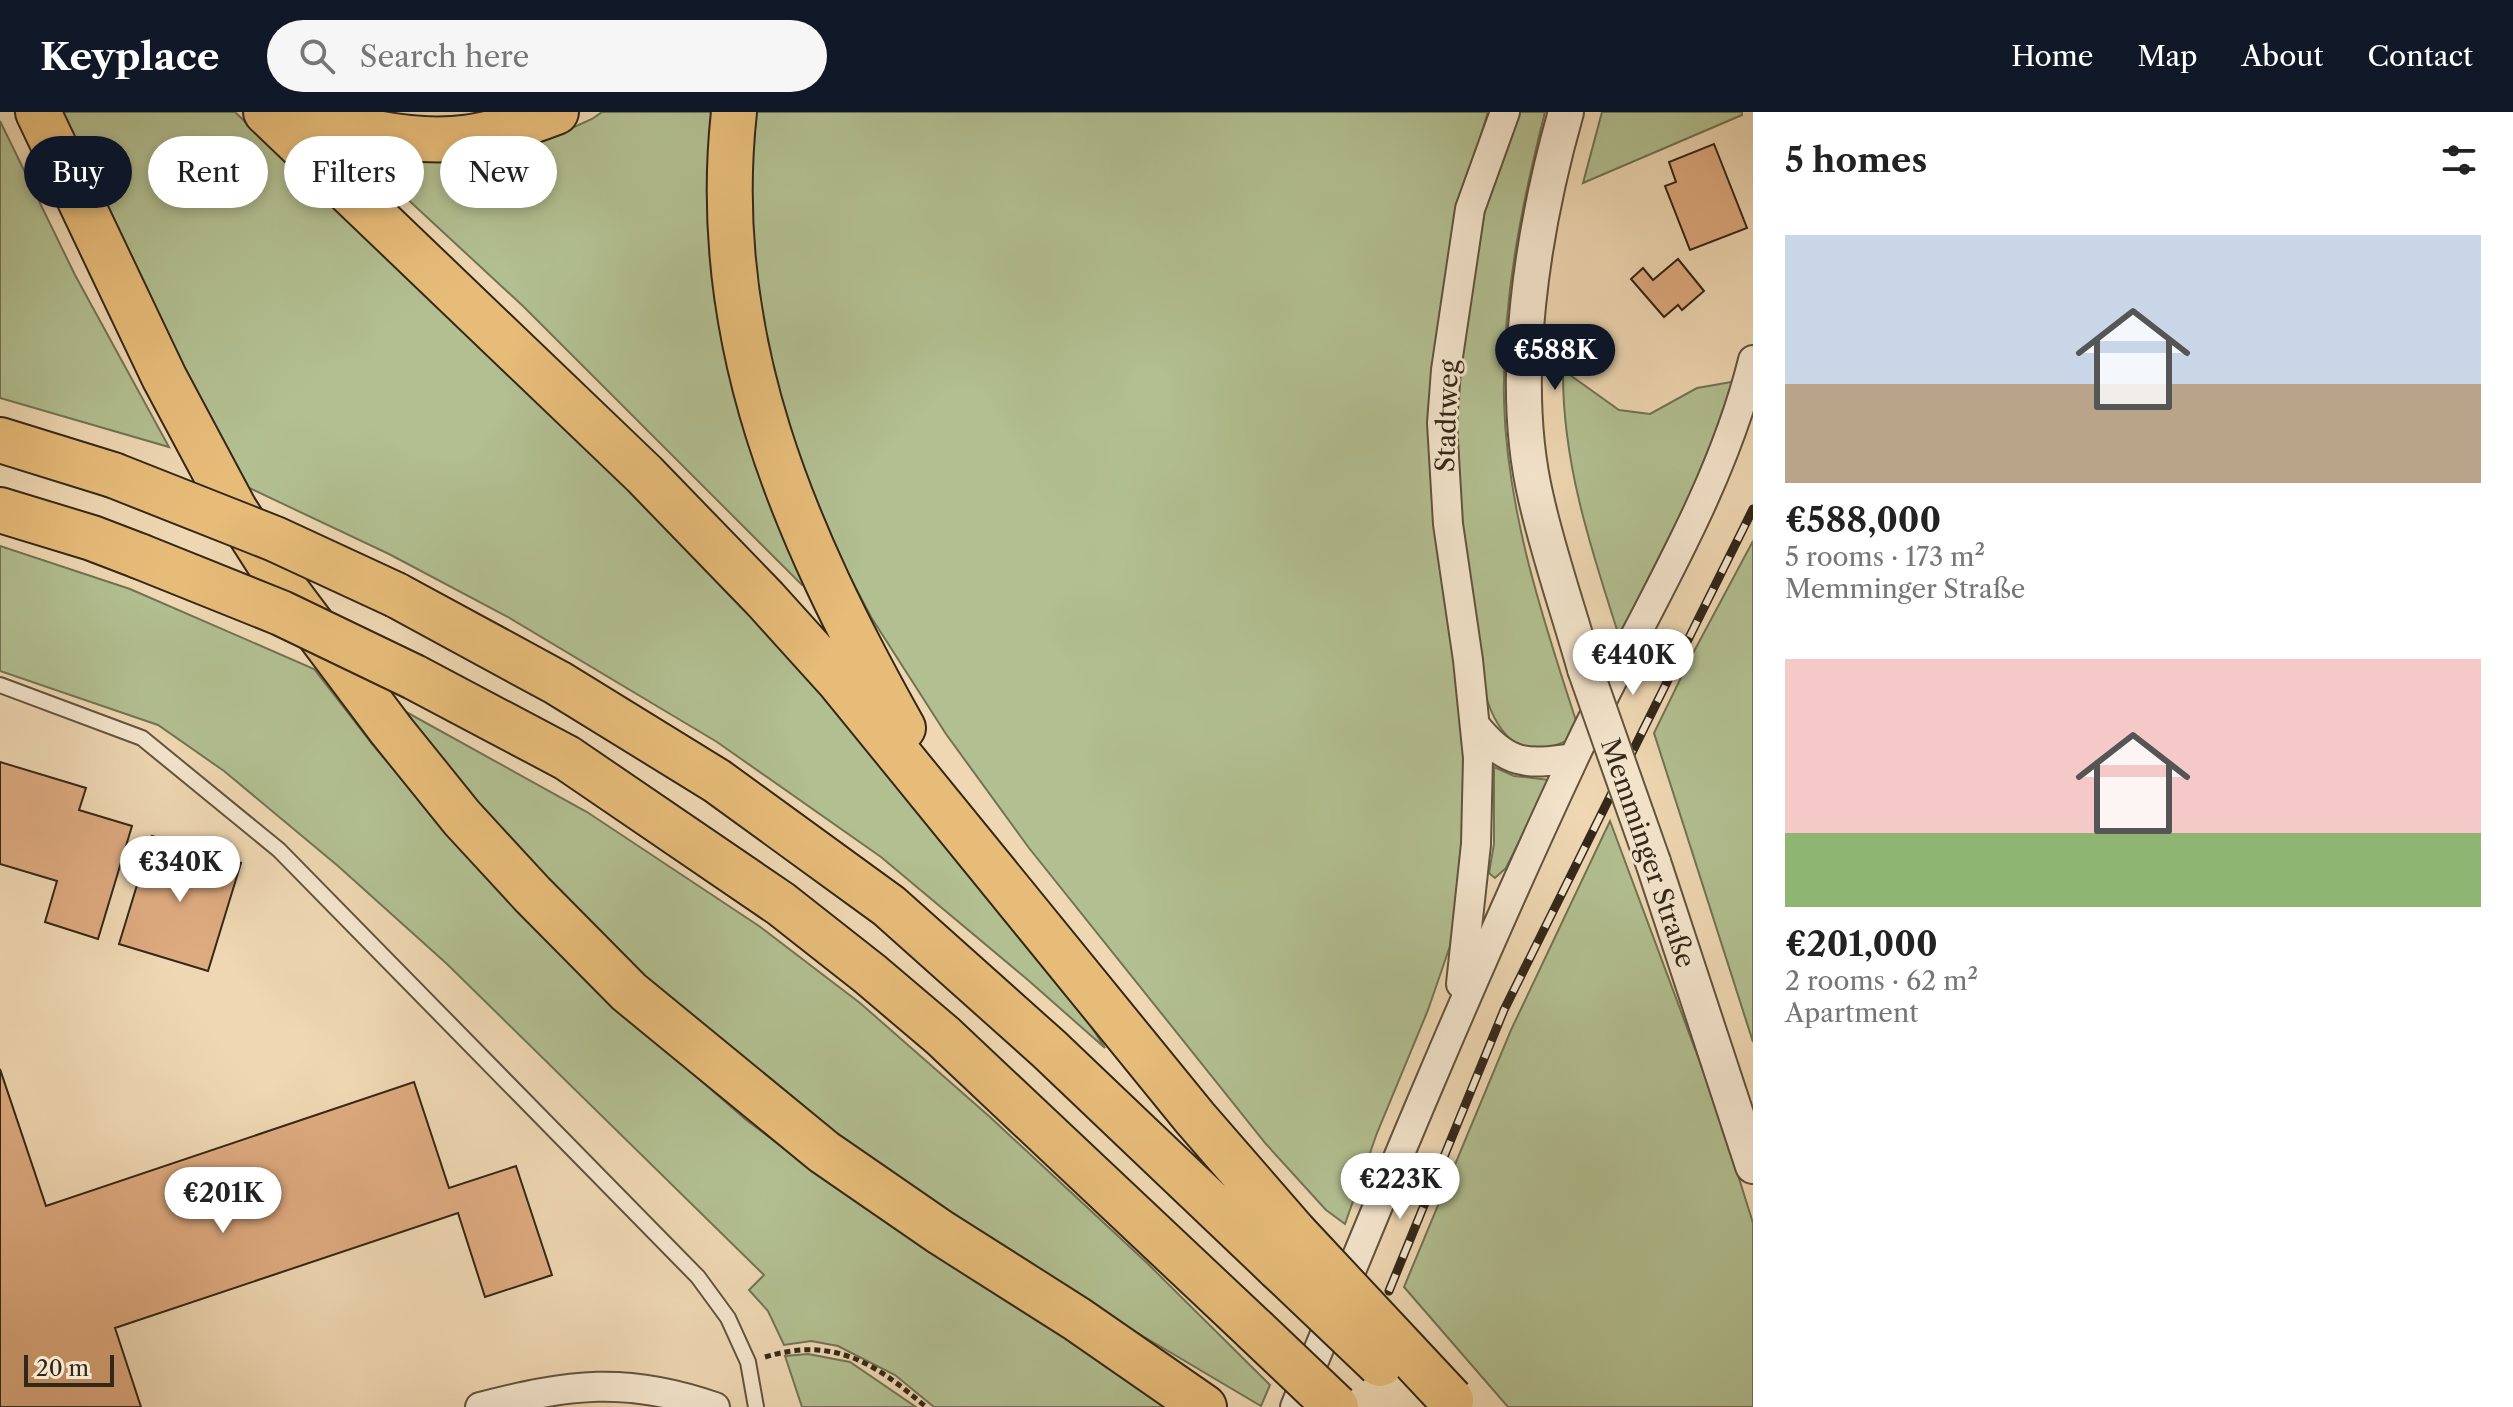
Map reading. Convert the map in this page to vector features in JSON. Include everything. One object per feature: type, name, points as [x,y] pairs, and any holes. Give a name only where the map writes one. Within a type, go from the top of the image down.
[{"type":"highway","points":[[38,112],[164,377],[235,510],[286,590],[391,730],[462,818],[629,992],[824,1152],[1204,1407]]},
{"type":"highway","points":[[266,112],[655,485],[840,682],[1195,1118],[1286,1250]]},
{"type":"highway","points":[[306,112],[329,124],[403,138],[438,141],[481,136],[556,112]]},
{"type":"highway","points":[[734,112],[728,178],[730,250],[737,315],[751,379],[774,453],[805,533],[859,646],[955,821]]},
{"type":"highway","points":[[0,440],[113,475],[275,539],[396,595],[558,683],[717,781],[889,906],[1049,1049],[1286,1250],[1445,1405]]},
{"type":"highway","points":[[0,510],[92,538],[281,613],[414,677],[567,758],[781,904],[870,974],[943,1036],[1336,1407]]},
{"type":"street","name":"Stadtweg","points":[[1457,1015],[1470,922],[1479,796],[1475,725],[1448,524],[1442,423],[1446,370],[1470,209],[1505,112]]},
{"type":"street","name":"Memminger Straße","points":[[1566,112],[1540,221],[1529,296],[1525,370],[1535,496],[1585,669],[1653,862],[1753,1166]]},
{"type":"street","name":"Stadtweg","points":[[1295,1407],[1457,1015],[1573,758],[1707,488],[1741,409],[1753,360]]},
{"type":"street","points":[[1475,725],[1490,744],[1516,761],[1543,763],[1573,758]]},
{"type":"street","points":[[480,1407],[529,1394],[603,1385],[637,1386],[678,1394],[715,1407]]},
{"type":"lane","points":[[0,685],[142,738],[279,850],[698,1277],[728,1318],[748,1362],[756,1407]]},
{"type":"path","points":[[748,1362],[796,1349],[828,1350],[873,1368],[926,1407]]},
{"type":"green space","points":[[62,112],[235,112],[260,136],[148,136],[148,208],[268,208],[268,144],[284,159],[284,208],[335,208],[686,544],[836,707],[1085,1017],[1105,1048],[881,857],[717,742],[508,617],[389,554],[243,485],[107,208],[132,208],[132,136],[73,136]]},
{"type":"green space","points":[[602,112],[714,112],[807,577],[802,585],[524,307],[417,208],[424,208],[424,152],[440,153],[440,208],[557,208],[557,136],[554,136]]},
{"type":"green space","points":[[751,112],[1488,112],[1458,211],[1429,422],[1433,509],[1465,743],[1466,814],[1458,898],[1450,946],[1428,1010],[1377,1133],[1345,1224],[1326,1210],[1266,1144],[1029,848],[946,734],[871,617],[837,552],[778,410],[751,263]]},
{"type":"green space","points":[[1518,112],[1545,112],[1528,183],[1510,291],[1504,364],[1507,443],[1512,486],[1530,569],[1580,733],[1545,748],[1518,744],[1507,736],[1490,709],[1484,690],[1459,511],[1455,445],[1458,370],[1486,204]]},
{"type":"green space","points":[[1602,112],[1742,112],[1742,115],[1583,183]]},
{"type":"green space","points":[[0,121],[24,170],[24,208],[42,208],[75,275],[169,447],[0,398]]},
{"type":"green space","points":[[1563,370],[1619,410],[1650,414],[1697,388],[1737,381],[1697,482],[1619,636],[1589,538],[1573,472],[1567,438]]},
{"type":"green space","points":[[1753,541],[1753,1042],[1654,733]]},
{"type":"green space","points":[[0,546],[130,589],[314,669],[455,842],[636,1024],[745,1119],[859,1204],[1172,1407],[934,1407],[895,1375],[838,1346],[811,1341],[784,1345],[768,1311],[749,1290],[764,1275],[447,964],[338,866],[224,771],[158,725],[0,671]]},
{"type":"green space","points":[[399,708],[587,812],[759,926],[860,1003],[990,1117],[1147,1263],[1270,1385],[1261,1406],[1119,1322],[925,1197],[807,1115],[687,1017],[568,903],[464,792]]},
{"type":"green space","points":[[1494,767],[1514,776],[1550,780],[1506,868],[1495,878],[1489,873],[1494,844]]},
{"type":"green space","points":[[1610,821],[1717,1108],[1753,1223],[1753,1407],[1508,1407],[1404,1287],[1511,1030]]},
{"type":"green space","points":[[808,1354],[850,1362],[916,1407],[802,1407],[785,1356]]},
{"type":"building","points":[[1714,144],[1747,228],[1690,250],[1665,186],[1676,182],[1669,162]]},
{"type":"building","points":[[1678,259],[1704,291],[1682,310],[1678,305],[1664,317],[1631,279],[1643,268],[1653,280]]},
{"type":"building","points":[[0,762],[86,788],[79,810],[132,826],[98,939],[45,922],[57,881],[0,864]]},
{"type":"building","points":[[152,836],[241,863],[208,971],[119,944]]},
{"type":"building","points":[[0,1069],[46,1206],[414,1082],[449,1188],[516,1166],[552,1275],[485,1297],[458,1213],[115,1328],[141,1407],[0,1407]]},
{"type":"railway","points":[[1389,1291],[1504,1010],[1753,509]]}]
